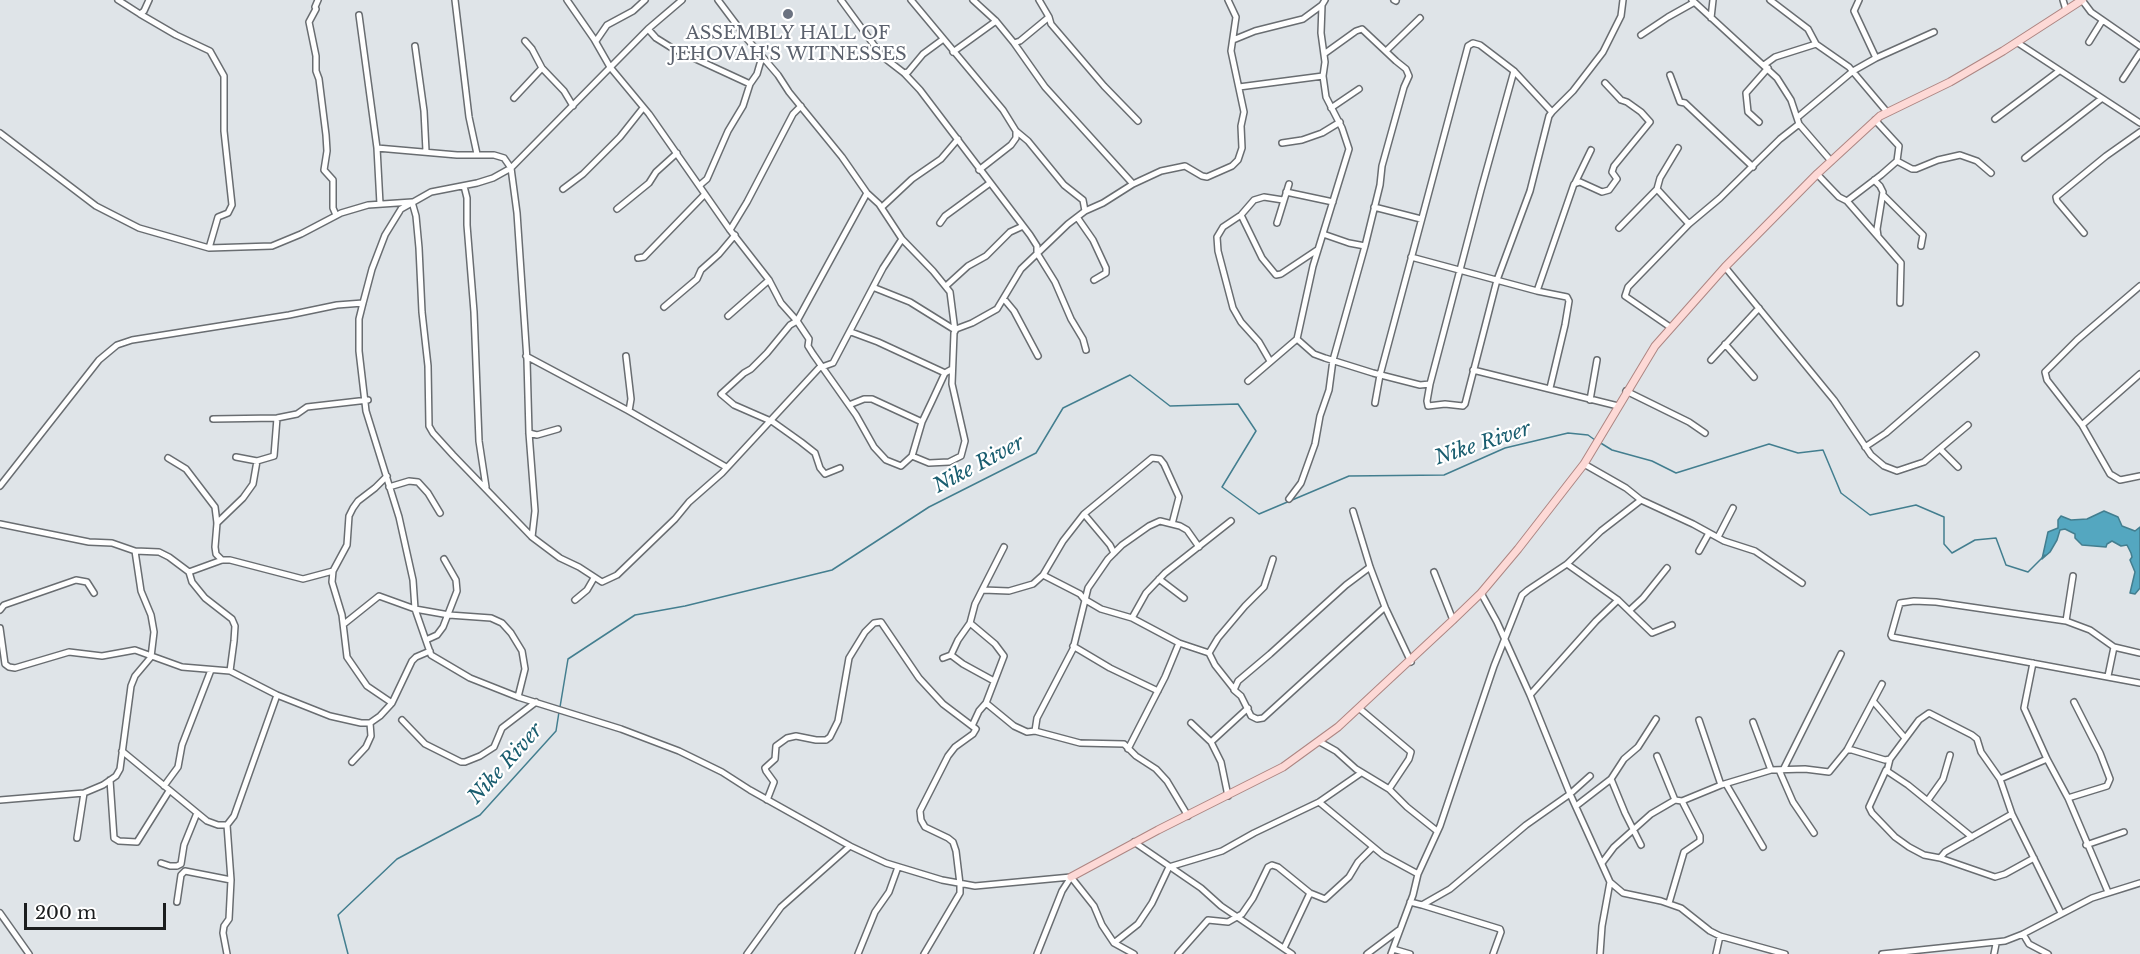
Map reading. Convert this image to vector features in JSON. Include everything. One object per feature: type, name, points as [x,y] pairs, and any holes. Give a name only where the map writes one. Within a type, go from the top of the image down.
[{"type":"main road","points":[[1071,877],[1134,842],[1284,767],[1320,742],[1360,709],[1481,592],[1518,549],[1586,460],[1654,346],[1725,267],[1817,174],[1875,120],[1887,112],[1950,82],[2018,43],[2082,0]]},
{"type":"street","points":[[118,0],[176,35],[210,51],[224,76],[224,131],[232,205],[228,213],[218,217],[208,248]]},
{"type":"street","points":[[140,14],[144,11],[148,0]]},
{"type":"street","points":[[318,0],[309,22],[326,135],[327,151],[324,170],[333,180],[333,208],[336,216]]},
{"type":"street","points":[[455,0],[469,117],[477,154]]},
{"type":"street","points":[[567,0],[596,41],[610,68],[644,108],[769,280],[781,303],[809,339],[808,346],[849,405],[874,447],[886,460],[901,466],[912,456],[922,422],[945,373],[952,369]]},
{"type":"street","points":[[596,41],[607,25],[633,11],[645,0]]},
{"type":"street","points":[[682,0],[648,29],[511,168],[485,181],[431,192],[412,202],[401,209],[385,235],[359,319],[359,351],[366,411],[399,517],[413,580],[415,609],[430,651],[434,658],[470,678],[518,697],[621,729],[679,751],[722,772],[850,846],[898,867],[960,884],[975,885],[1071,877]]},
{"type":"street","points":[[718,0],[842,157],[867,193],[882,207],[902,239],[950,292],[955,331],[952,341],[953,387],[965,441],[961,456],[948,462],[929,463],[912,456]]},
{"type":"street","points":[[841,0],[882,56],[904,73],[958,139],[1023,226],[1037,246],[1037,253],[1055,282],[1086,350]]},
{"type":"street","points":[[911,0],[1002,110],[1016,131],[1028,141],[1069,190],[1083,200],[1084,211]]},
{"type":"street","points":[[973,0],[996,21],[1045,87],[1133,184]]},
{"type":"street","points":[[1039,0],[1051,24],[1137,121]]},
{"type":"street","points":[[955,331],[995,311],[1021,269],[1084,211],[1103,203],[1133,184],[1172,167],[1185,166],[1207,177],[1232,166],[1238,160],[1242,148],[1241,126],[1244,112],[1231,51],[1236,16],[1228,0]]},
{"type":"street","points":[[1514,71],[1430,384],[1426,401],[1428,406],[1445,404],[1463,406],[1497,280],[1530,191],[1552,112],[1573,92],[1603,52],[1618,24],[1623,0]]},
{"type":"street","points":[[1711,18],[1713,0]]},
{"type":"street","points":[[1770,0],[1808,28],[1816,44],[1853,71],[1887,112]]},
{"type":"street","points":[[1859,0],[1854,11],[1876,58]]},
{"type":"street","points":[[2063,0],[2066,10]]},
{"type":"street","points":[[2082,0],[2102,21],[2140,46]]},
{"type":"street","points":[[1641,34],[1693,1],[1766,66],[1785,89],[1799,124],[1831,161]]},
{"type":"street","points":[[1233,40],[1255,31],[1303,19],[1323,2]]},
{"type":"street","points":[[1248,381],[1297,339],[1318,250],[1349,149],[1340,122],[1325,94],[1321,33],[1323,2]]},
{"type":"street","points":[[359,15],[377,148],[380,204]]},
{"type":"street","points":[[1014,43],[1022,40],[1049,17]]},
{"type":"street","points":[[1386,51],[1420,18]]},
{"type":"street","points":[[953,52],[996,21]]},
{"type":"street","points":[[2089,42],[2102,21]]},
{"type":"street","points":[[648,29],[656,38],[672,48],[750,84]]},
{"type":"street","points":[[1289,499],[1301,483],[1315,444],[1320,416],[1329,390],[1333,360],[1365,246],[1382,166],[1409,76],[1406,69],[1365,30],[1359,29],[1324,54]]},
{"type":"street","points":[[1798,117],[1853,71],[1934,32]]},
{"type":"street","points":[[904,73],[908,72],[923,54],[942,40]]},
{"type":"street","points":[[525,41],[542,68],[564,91],[573,106]]},
{"type":"street","points":[[1375,403],[1380,375],[1468,46],[1473,43],[1480,45],[1514,71],[1552,112]]},
{"type":"street","points":[[2018,43],[2140,123]]},
{"type":"street","points":[[1759,122],[1748,112],[1746,93],[1775,57],[1816,44]]},
{"type":"street","points":[[415,46],[424,111],[426,151]]},
{"type":"street","points":[[2123,79],[2140,53]]},
{"type":"street","points":[[700,185],[707,179],[728,131],[743,106],[762,57]]},
{"type":"street","points":[[514,98],[542,68]]},
{"type":"street","points":[[1995,119],[2059,70]]},
{"type":"street","points":[[1670,75],[1680,102],[1685,102],[1753,167]]},
{"type":"street","points":[[1239,87],[1323,76]]},
{"type":"street","points":[[1574,184],[1580,182],[1602,192],[1609,190],[1617,179],[1612,172],[1614,166],[1650,122],[1641,112],[1621,100],[1605,83]]},
{"type":"street","points":[[1331,108],[1359,89]]},
{"type":"street","points":[[2025,158],[2101,99]]},
{"type":"street","points":[[664,307],[697,279],[701,270],[719,254],[733,232],[794,114],[801,106]]},
{"type":"street","points":[[563,189],[578,178],[620,137],[644,108]]},
{"type":"street","points":[[1847,201],[1897,161],[1899,146],[1875,120]]},
{"type":"street","points":[[1282,143],[1302,140],[1322,133],[1340,122]]},
{"type":"street","points":[[1670,327],[1625,296],[1632,283],[1689,224],[1799,124]]},
{"type":"street","points":[[979,170],[1011,145],[1016,138],[1016,131]]},
{"type":"street","points":[[2084,233],[2056,197],[2106,156],[2140,132]]},
{"type":"street","points":[[0,133],[96,206],[139,228],[208,248],[272,246],[336,216],[368,205],[412,202]]},
{"type":"street","points":[[882,207],[912,179],[941,159],[958,139]]},
{"type":"street","points":[[377,148],[494,155],[504,158],[511,168],[517,213],[533,503],[536,511],[532,537]]},
{"type":"street","points":[[1619,228],[1657,189],[1660,178],[1678,148]]},
{"type":"street","points":[[1537,291],[1574,184],[1591,150]]},
{"type":"street","points":[[617,209],[649,183],[656,172],[677,153]]},
{"type":"street","points":[[1897,161],[1916,169],[1938,160],[1960,155],[1977,161],[1990,173]]},
{"type":"street","points":[[1817,174],[1839,197],[1847,201],[1902,263],[1900,303]]},
{"type":"street","points":[[1874,180],[1881,188],[1883,195],[1877,228],[1879,237]]},
{"type":"street","points":[[940,223],[945,216],[990,183]]},
{"type":"street","points":[[1277,223],[1289,184]]},
{"type":"street","points":[[464,186],[467,198],[474,312],[479,441],[486,488]]},
{"type":"street","points":[[1657,189],[1689,224]]},
{"type":"street","points":[[1286,192],[1334,202]]},
{"type":"street","points":[[840,468],[825,474],[820,468],[815,453],[769,421],[734,405],[721,394],[751,369],[790,325],[797,321],[846,236],[854,214],[867,193]]},
{"type":"street","points":[[638,258],[644,257],[705,194]]},
{"type":"street","points":[[1883,195],[1923,235],[1921,246]]},
{"type":"street","points":[[1270,361],[1259,342],[1241,322],[1233,308],[1218,251],[1219,232],[1241,215],[1254,200],[1264,197],[1283,200]]},
{"type":"street","points":[[412,202],[417,216],[422,312],[428,366],[429,426],[453,455],[532,537],[560,558],[602,582],[617,575],[675,519],[689,502],[722,473],[819,368],[833,363],[902,239]]},
{"type":"street","points":[[1374,207],[1421,219]]},
{"type":"street","points":[[1241,215],[1262,258],[1276,275],[1318,250]]},
{"type":"street","points":[[1077,217],[1093,240],[1106,268],[1106,273],[1094,280]]},
{"type":"street","points":[[946,286],[968,266],[986,256],[1010,232],[1023,226]]},
{"type":"street","points":[[1323,234],[1365,246]]},
{"type":"street","points":[[1411,257],[1537,291],[1566,296],[1569,299],[1550,388]]},
{"type":"street","points":[[1725,267],[1834,400],[1865,447],[1884,466],[1897,471],[1924,462],[1968,425]]},
{"type":"street","points":[[728,316],[769,280]]},
{"type":"street","points":[[875,288],[910,302],[955,331]]},
{"type":"street","points":[[2139,288],[2076,340],[2045,372],[2048,380],[2082,425],[2113,477],[2120,480],[2140,476]]},
{"type":"street","points":[[1004,299],[1014,311],[1038,356]]},
{"type":"street","points":[[0,486],[99,360],[117,345],[132,340],[302,313],[337,305],[363,303]]},
{"type":"street","points":[[1711,360],[1759,308]]},
{"type":"street","points":[[851,332],[945,373]]},
{"type":"street","points":[[1297,339],[1314,354],[1380,375],[1420,385],[1430,384]]},
{"type":"street","points":[[1725,344],[1754,377]]},
{"type":"street","points":[[1865,447],[1886,433],[1976,355]]},
{"type":"street","points":[[526,356],[629,411],[726,467]]},
{"type":"street","points":[[626,357],[631,399],[629,411]]},
{"type":"street","points":[[1590,400],[1597,360]]},
{"type":"street","points":[[1473,370],[1618,406]]},
{"type":"street","points":[[2082,425],[2140,374]]},
{"type":"street","points":[[1626,391],[1689,422],[1705,433]]},
{"type":"street","points":[[213,419],[277,418],[297,414],[307,407],[366,399]]},
{"type":"street","points":[[849,405],[864,399],[872,399],[922,422]]},
{"type":"street","points":[[236,458],[257,461],[274,456],[277,418]]},
{"type":"street","points":[[529,433],[537,435],[558,429]]},
{"type":"street","points":[[1940,449],[1958,466]]},
{"type":"street","points":[[168,458],[186,469],[215,507],[217,523],[215,547],[216,554],[222,560]]},
{"type":"street","points":[[983,590],[998,592],[1033,584],[1043,575],[1063,541],[1084,514],[1152,458],[1160,459],[1179,497],[1172,524]]},
{"type":"street","points":[[1586,460],[1641,500],[1709,533],[1755,551],[1802,583]]},
{"type":"street","points":[[217,523],[243,498],[253,484],[257,461]]},
{"type":"street","points":[[387,476],[353,508],[349,516],[347,545],[333,571],[332,582],[344,624],[347,657],[367,686],[392,703]]},
{"type":"street","points":[[388,487],[409,481],[418,482],[440,513]]},
{"type":"street","points":[[1410,954],[1392,951],[1418,874],[1440,826],[1488,685],[1522,595],[1567,564],[1602,531],[1641,500]]},
{"type":"street","points":[[1718,537],[1733,507]]},
{"type":"street","points":[[1353,511],[1385,607],[1411,662]]},
{"type":"street","points":[[1084,514],[1114,553]]},
{"type":"street","points":[[1132,618],[1146,593],[1159,579],[1231,520]]},
{"type":"street","points":[[1035,731],[1037,718],[1074,646],[1088,588],[1114,553],[1149,526],[1160,521],[1187,530],[1199,547]]},
{"type":"street","points":[[0,524],[76,540],[112,543],[135,551],[159,552],[170,557],[189,572],[192,582],[205,598],[232,619],[235,626],[230,672]]},
{"type":"street","points":[[1699,550],[1709,533]]},
{"type":"street","points":[[943,658],[951,655],[970,623],[975,604],[1004,547]]},
{"type":"street","points":[[0,800],[84,793],[103,785],[120,770],[131,686],[135,676],[150,657],[154,632],[151,615],[141,591],[135,551]]},
{"type":"street","points":[[426,640],[437,635],[449,615],[457,591],[456,580],[444,559]]},
{"type":"street","points":[[1209,653],[1218,638],[1264,587],[1273,559]]},
{"type":"street","points":[[189,572],[222,560],[230,560],[303,579],[333,571]]},
{"type":"street","points":[[1567,564],[1618,600],[1652,633],[1672,625]]},
{"type":"street","points":[[1234,690],[1235,685],[1246,674],[1370,567]]},
{"type":"street","points":[[1630,610],[1661,578],[1667,568]]},
{"type":"street","points":[[1434,572],[1453,620]]},
{"type":"street","points":[[1043,575],[1080,594],[1101,609],[1132,618],[1179,643],[1209,653],[1248,708],[1251,716],[1257,719],[1263,718],[1385,607]]},
{"type":"street","points":[[2066,621],[2073,576]]},
{"type":"street","points":[[575,600],[587,590],[594,578]]},
{"type":"street","points":[[1159,579],[1184,598]]},
{"type":"street","points":[[0,610],[4,605],[76,580],[87,582],[94,593]]},
{"type":"street","points":[[1481,592],[1494,615],[1530,695],[1570,794],[1610,882],[1623,893],[1669,903],[1681,908],[1720,936],[1785,954]]},
{"type":"street","points":[[344,624],[379,596],[415,609],[449,615],[491,618],[502,623],[522,651],[525,669],[518,697]]},
{"type":"street","points":[[1530,695],[1596,621],[1618,600]]},
{"type":"street","points":[[2140,653],[2114,647],[2090,630],[2066,621],[1936,602],[1902,602],[1898,606],[1892,637],[2140,683]]},
{"type":"street","points":[[767,800],[774,782],[765,768],[775,759],[776,746],[787,738],[796,736],[816,740],[826,740],[830,737],[838,721],[849,658],[865,633],[874,623],[881,622],[919,678],[943,704],[976,729],[948,756],[920,811],[925,827],[953,842],[960,884],[960,893],[924,954]]},
{"type":"street","points":[[970,623],[995,644],[1004,656],[986,704],[979,711],[972,726]]},
{"type":"street","points":[[0,628],[5,664],[9,667],[15,668],[69,652],[102,656],[135,650],[182,667],[230,672],[277,695],[330,716],[361,723],[370,723],[380,716],[392,703],[412,661],[430,651]]},
{"type":"street","points":[[1128,749],[1158,691],[1179,643]]},
{"type":"street","points":[[1074,646],[1110,668],[1158,691]]},
{"type":"street","points":[[2108,676],[2114,647]]},
{"type":"street","points":[[1814,833],[1793,802],[1781,770],[1840,654]]},
{"type":"street","points":[[951,655],[994,681]]},
{"type":"street","points":[[2033,663],[2024,708],[2068,798],[2108,892]]},
{"type":"street","points":[[164,786],[178,767],[183,745],[211,670]]},
{"type":"street","points":[[1602,863],[1614,847],[1633,829],[1651,814],[1675,800],[1682,801],[1771,770],[1805,769],[1829,772],[1847,750],[1882,684]]},
{"type":"street","points":[[227,954],[223,933],[224,926],[229,919],[231,880],[227,825],[234,816],[277,695]]},
{"type":"street","points":[[1873,701],[1905,738]]},
{"type":"street","points":[[402,720],[425,744],[465,762],[494,747],[502,728],[536,702]]},
{"type":"street","points":[[2068,798],[2107,786],[2110,779],[2100,753],[2074,702]]},
{"type":"street","points":[[986,704],[1014,726],[1027,732],[1035,731],[1080,743],[1124,744],[1167,781],[1188,816]]},
{"type":"street","points":[[1211,742],[1248,708]]},
{"type":"street","points":[[1360,709],[1411,752],[1409,759],[1389,789]]},
{"type":"street","points":[[2034,858],[2006,874],[1995,877],[1940,858],[1924,855],[1895,837],[1872,813],[1869,807],[1890,759],[1919,720],[1932,713],[1977,740],[1981,752],[2000,779],[2012,814],[2034,858],[2061,913]]},
{"type":"street","points":[[1576,806],[1611,779],[1624,759],[1638,747],[1656,719]]},
{"type":"street","points":[[1699,720],[1724,785],[1763,847]]},
{"type":"street","points":[[1754,722],[1771,770]]},
{"type":"street","points":[[352,762],[366,747],[370,736],[370,723]]},
{"type":"street","points":[[1191,723],[1211,742],[1221,762],[1228,796]]},
{"type":"street","points":[[1320,742],[1336,751],[1361,773],[1389,789],[1437,831]]},
{"type":"street","points":[[1847,750],[1885,760],[1890,759]]},
{"type":"street","points":[[122,751],[207,821],[227,825]]},
{"type":"street","points":[[1928,800],[1943,779],[1950,755]]},
{"type":"street","points":[[1657,756],[1675,800]]},
{"type":"street","points":[[2000,779],[2047,759]]},
{"type":"street","points":[[1886,770],[1928,800],[1972,837]]},
{"type":"street","points":[[1114,943],[1138,924],[1152,903],[1169,867],[1222,851],[1319,802],[1361,773]]},
{"type":"street","points":[[1422,905],[1450,889],[1526,825],[1570,794],[1590,776]]},
{"type":"street","points":[[1611,779],[1641,845]]},
{"type":"street","points":[[110,780],[114,838],[118,841],[136,843],[139,841],[169,791]]},
{"type":"street","points":[[77,838],[84,793]]},
{"type":"street","points":[[1669,903],[1684,852],[1700,841],[1700,836],[1682,801]]},
{"type":"street","points":[[1319,802],[1383,855],[1418,874]]},
{"type":"street","points":[[161,863],[170,866],[181,864],[184,845],[197,813]]},
{"type":"street","points":[[1940,858],[1945,852],[2012,814]]},
{"type":"street","points":[[2086,844],[2124,832]]},
{"type":"street","points":[[1134,842],[1201,888],[1221,906],[1292,954]]},
{"type":"street","points":[[747,954],[781,908],[850,846]]},
{"type":"street","points":[[1178,954],[1208,920],[1228,922],[1242,914],[1253,898],[1268,867],[1272,865],[1278,867],[1310,893],[1325,899],[1348,877],[1358,862],[1373,847]]},
{"type":"street","points":[[858,954],[875,912],[889,892],[898,867]]},
{"type":"street","points":[[177,902],[181,875],[185,871],[231,880]]},
{"type":"street","points":[[1071,877],[1094,906],[1102,925],[1114,943],[1134,954]]},
{"type":"street","points":[[1037,954],[1062,891],[1071,877]]},
{"type":"street","points":[[1600,954],[1602,926],[1610,882]]},
{"type":"street","points":[[1882,954],[1996,944],[2023,934],[2061,913],[2108,892],[2140,883]]},
{"type":"street","points":[[1284,948],[1310,893]]},
{"type":"street","points":[[1410,902],[1500,929],[1501,932],[1492,954]]},
{"type":"street","points":[[0,913],[29,954]]},
{"type":"street","points":[[1367,954],[1399,930]]},
{"type":"street","points":[[2023,934],[2029,944],[2048,954]]},
{"type":"street","points":[[1716,954],[1720,936]]},
{"type":"street","points":[[1994,954],[1996,944]]},
{"type":"water","points":[[2104,511],[2118,517],[2122,526],[2135,531],[2140,527],[2140,588],[2135,594],[2130,593],[2135,572],[2127,545],[2121,546],[2112,541],[2106,547],[2082,545],[2075,538],[2075,534],[2065,529],[2060,530],[2050,552],[2042,559],[2048,532],[2058,528],[2058,520],[2061,516],[2071,520],[2087,519]]},
{"type":"waterway","name":"Nike River","points":[[560,707],[568,659],[635,615],[685,606],[832,570],[929,507],[1036,453],[1063,408],[1130,375],[1170,406],[1238,404],[1256,431],[1222,487],[1259,514],[1349,476],[1444,475],[1505,448],[1568,433],[1588,435],[1595,440]]},
{"type":"waterway","name":"Nike River","points":[[1599,442],[1612,450],[1652,461],[1676,473],[1769,444],[1798,453],[1823,450],[1841,493],[1870,515],[1916,505],[1944,517],[1944,544],[1952,553],[1975,540],[1996,538],[2006,565],[2028,572],[2045,555]]},
{"type":"waterway","name":"Nike River","points":[[348,954],[338,915],[397,859],[480,815],[556,731],[559,712]]},
{"type":"place","name":"ASSEMBLY HALL OF JEHOVAH'S WITNESSES","points":[[788,14]]}]
